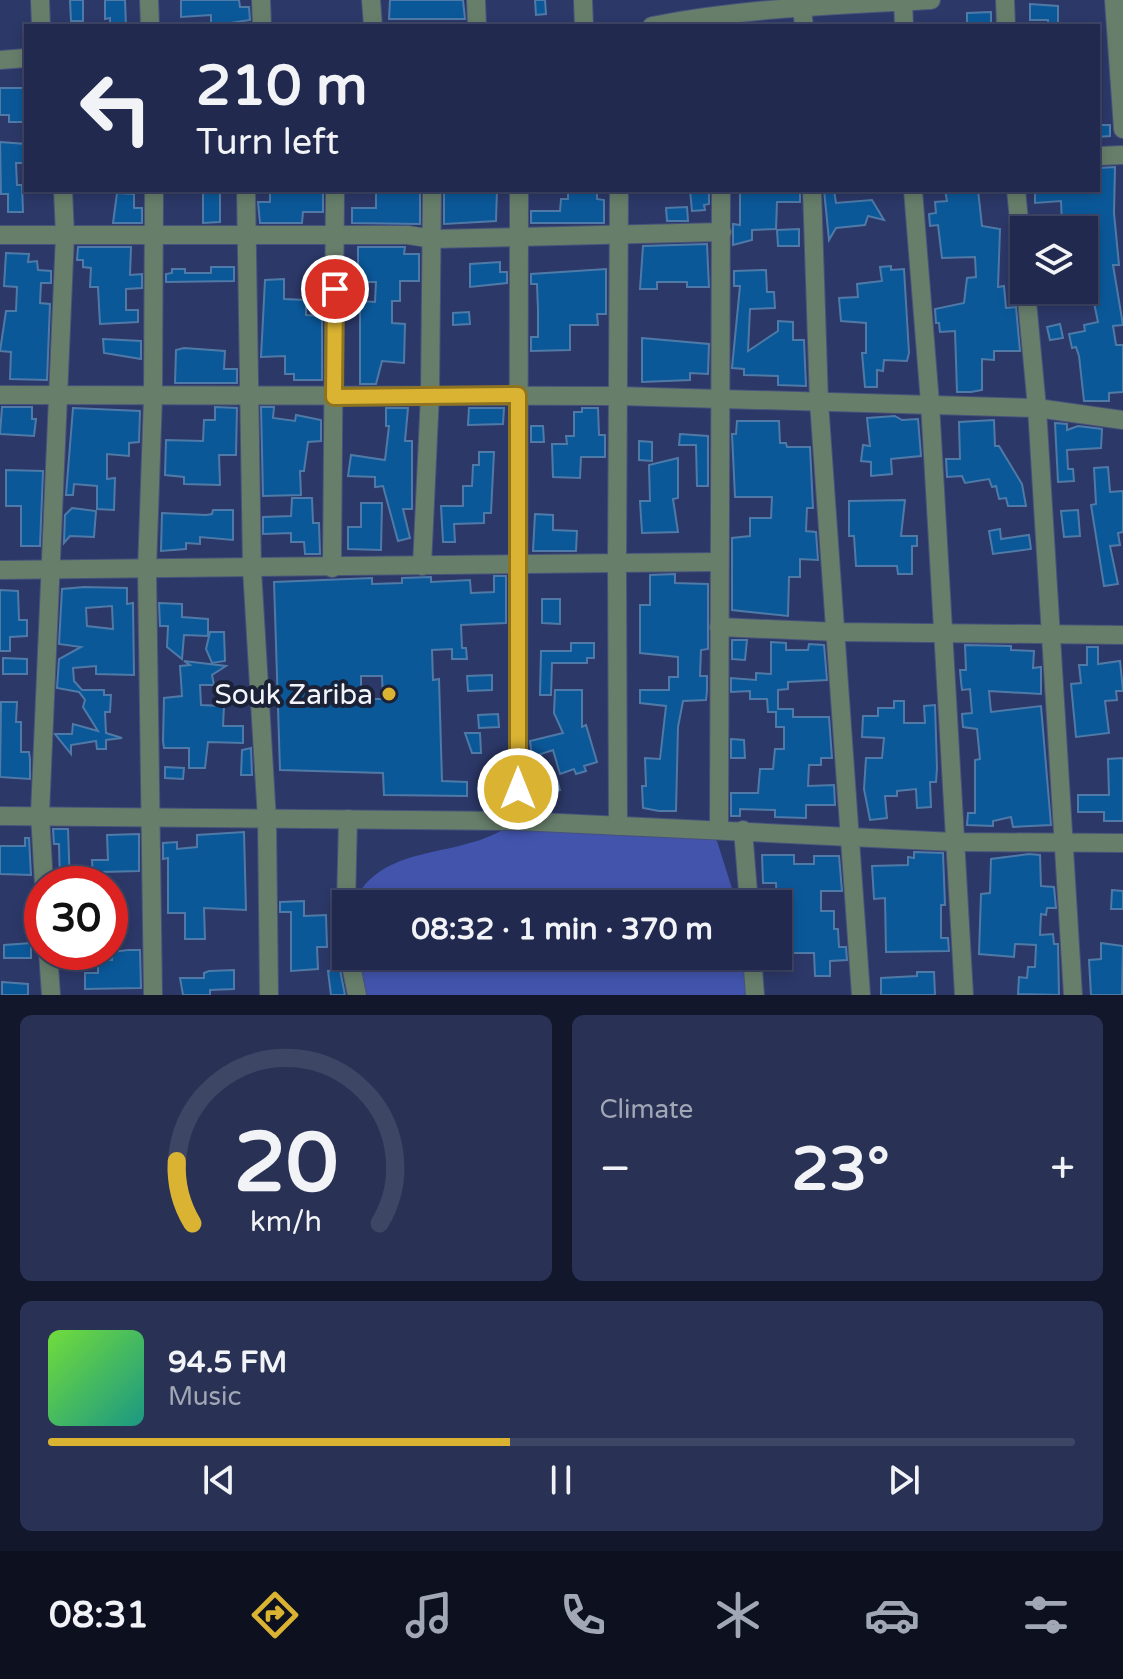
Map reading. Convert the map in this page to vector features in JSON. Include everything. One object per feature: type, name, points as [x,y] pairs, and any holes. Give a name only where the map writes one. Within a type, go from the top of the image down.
[{"type":"street","points":[[40,0],[41,24]]},
{"type":"street","points":[[149,0],[150,24]]},
{"type":"street","points":[[261,0],[262,24]]},
{"type":"street","points":[[371,0],[373,24]]},
{"type":"street","points":[[476,0],[477,24]]},
{"type":"street","points":[[583,0],[584,24]]},
{"type":"street","points":[[660,24],[698,15],[802,3],[931,0]]},
{"type":"street","points":[[1005,0],[1006,24]]},
{"type":"street","points":[[1114,0],[1123,129]]},
{"type":"street","points":[[903,1],[904,24]]},
{"type":"street","points":[[802,3],[804,24]]},
{"type":"street","points":[[0,60],[24,58]]},
{"type":"street","points":[[1100,156],[1123,155]]},
{"type":"street","points":[[43,866],[40,814],[65,235],[63,192]]},
{"type":"street","points":[[153,995],[149,815],[152,689],[147,570],[153,397],[154,192]]},
{"type":"street","points":[[246,192],[252,569],[267,820],[269,995]]},
{"type":"street","points":[[332,568],[335,192]]},
{"type":"street","points":[[422,566],[430,394],[432,192]]},
{"type":"street","points":[[518,821],[519,192]]},
{"type":"street","points":[[618,826],[619,192]]},
{"type":"street","points":[[719,830],[721,192]]},
{"type":"street","points":[[812,192],[819,402],[838,632],[861,995]]},
{"type":"street","points":[[913,192],[930,403],[964,995]]},
{"type":"street","points":[[1016,192],[1019,216]]},
{"type":"street","points":[[0,235],[408,235],[433,239],[722,232]]},
{"type":"street","points":[[1027,304],[1037,408],[1061,845],[1073,995]]},
{"type":"street","points":[[0,395],[334,397],[430,394],[720,398],[1037,408],[1123,420]]},
{"type":"street","points":[[0,570],[718,562]]},
{"type":"street","points":[[719,627],[838,632],[1123,635]]},
{"type":"street","points":[[0,816],[149,815],[267,820],[518,821],[954,842],[1123,843]]},
{"type":"street","points":[[346,890],[348,819]]},
{"type":"street","points":[[743,830],[748,890]]},
{"type":"street","points":[[49,970],[51,995]]},
{"type":"street","points":[[352,970],[357,995]]},
{"type":"street","points":[[753,970],[755,995]]},
{"type":"shaded area","points":[[504,829],[706,832],[717,841],[733,890],[361,890],[381,871],[400,861],[485,838]]},
{"type":"shaded area","points":[[355,970],[746,970],[745,995],[359,995]]},
{"type":"building","points":[[70,0],[83,0],[83,21],[71,21]]},
{"type":"building","points":[[105,0],[125,0],[126,24],[110,24],[110,18],[105,19]]},
{"type":"building","points":[[181,0],[239,0],[240,7],[249,7],[250,20],[211,24],[211,15],[181,17]]},
{"type":"building","points":[[390,0],[463,0],[465,19],[389,19]]},
{"type":"building","points":[[535,0],[545,0],[546,14],[536,15]]},
{"type":"building","points":[[1030,4],[1058,6],[1058,24],[1048,24],[1048,20],[1030,20]]},
{"type":"building","points":[[991,12],[991,24],[967,24],[967,13]]},
{"type":"building","points":[[0,88],[24,88],[23,122],[9,122],[9,115],[0,115]]},
{"type":"building","points":[[1100,125],[1110,125],[1110,136],[1100,137]]},
{"type":"building","points":[[0,142],[24,144],[24,163],[16,163],[17,185],[22,185],[23,212],[8,212],[8,194],[1,194]]},
{"type":"building","points":[[1115,167],[1114,213],[1119,265],[1113,265],[1123,325],[1113,326],[1116,345],[1123,345],[1123,392],[1109,393],[1109,401],[1084,401],[1079,356],[1076,347],[1072,348],[1069,334],[1085,331],[1084,325],[1098,322],[1094,304],[1098,304],[1098,216],[1062,216],[1061,201],[1035,203],[1035,192],[1100,190],[1100,168]]},
{"type":"building","points":[[203,192],[220,192],[220,222],[203,223]]},
{"type":"building","points":[[270,192],[323,192],[323,212],[303,212],[302,223],[260,223],[258,202],[270,202]]},
{"type":"building","points":[[376,192],[420,192],[420,224],[352,223],[352,208],[376,208]]},
{"type":"building","points":[[444,192],[497,192],[496,221],[444,224]]},
{"type":"building","points":[[690,192],[709,192],[709,204],[704,205],[705,210],[692,211]]},
{"type":"building","points":[[740,192],[800,192],[800,202],[777,202],[776,229],[752,230],[752,240],[733,245],[733,224],[740,225]]},
{"type":"building","points":[[824,192],[834,192],[836,203],[872,200],[884,220],[868,216],[865,225],[836,228],[829,240]]},
{"type":"building","points":[[945,192],[978,192],[982,226],[1000,229],[998,287],[1004,286],[1006,308],[1016,307],[1020,351],[994,351],[994,360],[982,359],[982,390],[971,392],[957,392],[955,331],[940,332],[939,323],[936,323],[935,309],[964,303],[967,278],[976,277],[975,257],[942,258],[938,225],[930,226],[929,214],[936,213],[935,202],[947,201]]},
{"type":"building","points":[[117,193],[134,194],[134,208],[142,208],[142,223],[113,223]]},
{"type":"building","points":[[568,193],[597,193],[597,199],[604,200],[604,223],[531,223],[531,211],[560,211],[561,199],[568,199]]},
{"type":"building","points":[[687,207],[688,221],[667,221],[666,208]]},
{"type":"building","points":[[799,229],[799,246],[778,246],[777,230]]},
{"type":"building","points":[[707,244],[709,287],[687,287],[687,282],[657,282],[657,289],[640,289],[643,246]]},
{"type":"building","points":[[78,247],[131,247],[130,275],[142,274],[142,288],[126,289],[126,310],[138,310],[138,322],[100,324],[98,287],[90,287],[91,268],[83,267],[83,260],[77,260]]},
{"type":"building","points":[[358,247],[405,247],[404,254],[419,254],[419,281],[400,281],[400,301],[392,301],[392,323],[405,324],[404,363],[382,361],[376,384],[360,384],[360,301],[375,302],[376,282],[358,282]]},
{"type":"building","points":[[6,253],[29,254],[28,262],[37,261],[38,270],[51,271],[51,283],[41,283],[40,303],[50,304],[47,380],[10,379],[11,352],[0,351],[6,311],[16,311],[17,287],[4,286]]},
{"type":"building","points":[[500,262],[500,272],[507,272],[507,283],[470,287],[470,264]]},
{"type":"building","points":[[891,266],[891,270],[904,269],[909,353],[907,361],[884,360],[883,371],[877,370],[877,387],[865,387],[862,353],[866,353],[866,323],[841,321],[839,298],[858,297],[857,284],[882,281],[880,267]]},
{"type":"building","points":[[211,267],[234,267],[234,281],[166,282],[166,274],[172,273],[172,269],[185,269],[185,273],[211,273]]},
{"type":"building","points":[[606,269],[606,314],[597,314],[598,325],[570,325],[570,350],[531,351],[531,337],[538,337],[538,310],[537,284],[531,284],[531,274]]},
{"type":"building","points":[[766,270],[767,292],[774,292],[775,308],[750,309],[748,351],[778,331],[778,321],[793,322],[793,340],[804,340],[806,386],[778,385],[778,376],[744,375],[744,369],[732,368],[740,286],[734,286],[734,271]]},
{"type":"building","points":[[284,279],[284,299],[306,300],[306,315],[322,316],[322,380],[294,380],[294,374],[285,374],[285,356],[261,357],[265,280]]},
{"type":"building","points":[[469,312],[470,324],[453,325],[453,313]]},
{"type":"building","points":[[1060,324],[1063,338],[1050,340],[1047,327]]},
{"type":"building","points":[[642,338],[709,344],[708,374],[690,373],[690,380],[642,382]]},
{"type":"building","points":[[103,339],[141,341],[141,359],[104,353]]},
{"type":"building","points":[[176,350],[225,351],[224,369],[237,369],[237,383],[175,383]]},
{"type":"building","points":[[2,407],[32,407],[32,419],[36,419],[34,436],[0,434]]},
{"type":"building","points":[[215,407],[237,408],[236,455],[219,455],[220,485],[184,484],[184,477],[165,475],[166,440],[203,441],[204,420],[215,420]]},
{"type":"building","points":[[261,407],[274,407],[273,418],[295,421],[296,415],[321,420],[321,441],[308,442],[304,471],[300,471],[301,495],[263,496]]},
{"type":"building","points":[[73,408],[140,411],[139,442],[129,443],[129,456],[107,454],[107,479],[115,478],[114,510],[97,509],[97,486],[74,484],[73,495],[66,495]]},
{"type":"building","points":[[386,408],[408,408],[405,441],[412,441],[412,509],[403,509],[410,538],[398,541],[383,486],[375,487],[375,477],[348,476],[351,455],[385,460],[389,426],[386,426]]},
{"type":"building","points":[[469,408],[504,408],[503,424],[468,425]]},
{"type":"building","points":[[582,408],[598,408],[599,435],[605,435],[605,457],[581,457],[580,478],[553,477],[552,444],[567,444],[566,436],[574,436],[574,412],[582,412]]},
{"type":"building","points":[[895,416],[902,420],[918,419],[921,456],[891,459],[892,474],[871,476],[871,462],[861,461],[863,445],[870,446],[867,418]]},
{"type":"building","points":[[994,420],[995,446],[999,446],[1022,484],[1026,506],[1008,506],[1006,498],[999,499],[996,486],[992,487],[989,479],[965,483],[962,476],[947,477],[946,459],[960,459],[959,422]]},
{"type":"building","points":[[737,421],[779,421],[780,443],[786,443],[787,447],[810,447],[813,508],[807,508],[806,531],[816,532],[818,560],[800,559],[800,577],[789,577],[788,616],[732,610],[732,538],[750,536],[750,518],[771,518],[772,497],[735,497],[732,434],[736,434]]},
{"type":"building","points":[[1055,423],[1067,424],[1067,430],[1078,426],[1102,429],[1101,448],[1067,450],[1068,469],[1073,469],[1074,481],[1058,482]]},
{"type":"building","points":[[531,426],[543,426],[544,442],[531,442]]},
{"type":"building","points":[[680,434],[708,436],[708,486],[697,486],[696,445],[679,445]]},
{"type":"building","points":[[639,441],[652,442],[652,461],[639,460]]},
{"type":"building","points":[[479,452],[494,452],[491,513],[484,513],[484,523],[454,524],[455,542],[443,542],[441,506],[463,506],[463,486],[472,486],[473,465],[479,465]]},
{"type":"building","points":[[678,458],[678,498],[673,499],[678,532],[642,533],[640,501],[650,501],[649,465]]},
{"type":"building","points":[[1108,467],[1110,492],[1123,491],[1123,532],[1118,533],[1120,545],[1110,546],[1118,584],[1104,586],[1091,505],[1096,504],[1094,468]]},
{"type":"building","points":[[6,470],[43,471],[40,546],[21,546],[21,506],[6,506]]},
{"type":"building","points":[[292,498],[312,498],[313,523],[319,523],[320,554],[305,554],[304,542],[291,542],[291,533],[263,534],[263,517],[291,516]]},
{"type":"building","points":[[905,500],[901,536],[917,536],[917,546],[912,546],[912,574],[898,574],[897,566],[856,566],[854,536],[849,536],[849,501]]},
{"type":"building","points":[[361,503],[382,503],[381,550],[348,549],[348,527],[361,527]]},
{"type":"building","points":[[72,508],[96,511],[94,537],[70,536],[64,543],[65,515]]},
{"type":"building","points":[[213,510],[233,510],[233,540],[200,537],[200,544],[186,543],[186,549],[161,551],[162,513],[206,515],[212,514]]},
{"type":"building","points":[[1078,510],[1080,536],[1064,537],[1061,511]]},
{"type":"building","points":[[535,514],[553,515],[553,530],[577,531],[576,551],[533,551]]},
{"type":"building","points":[[1000,529],[1001,539],[1029,535],[1031,549],[993,554],[989,531]]},
{"type":"building","points":[[675,574],[675,583],[708,584],[708,649],[701,650],[700,676],[707,676],[707,691],[706,700],[683,701],[678,727],[676,811],[659,811],[643,808],[642,786],[646,786],[645,758],[660,759],[666,706],[640,703],[640,690],[669,690],[669,677],[678,677],[678,657],[640,653],[640,605],[650,605],[650,575]]},
{"type":"building","points":[[494,576],[506,576],[506,623],[461,625],[462,648],[466,648],[467,659],[452,659],[452,649],[432,650],[433,680],[439,679],[442,781],[467,782],[467,796],[384,795],[383,773],[280,770],[274,582],[372,578],[372,584],[402,583],[402,578],[431,577],[431,582],[470,580],[471,593],[494,592]],"holes":[[[361,676],[382,676],[383,699],[361,699]]]},
{"type":"building","points":[[127,588],[127,604],[133,603],[134,675],[96,674],[96,666],[73,668],[74,681],[82,690],[104,690],[104,695],[111,695],[110,712],[105,712],[106,733],[122,738],[106,740],[106,749],[97,749],[96,741],[71,745],[71,754],[55,734],[72,734],[73,724],[98,731],[83,707],[85,700],[79,692],[57,688],[59,659],[81,647],[59,644],[62,589]],"holes":[[[112,606],[113,629],[87,626],[86,608]]]},
{"type":"building","points":[[0,590],[18,591],[19,620],[27,620],[27,636],[10,637],[10,651],[0,651]]},
{"type":"building","points":[[542,599],[560,599],[560,624],[542,623]]},
{"type":"building","points":[[159,603],[182,604],[182,617],[208,619],[208,636],[184,635],[182,659],[167,647],[168,626],[160,626]]},
{"type":"building","points":[[210,632],[224,632],[225,661],[212,663],[206,649]]},
{"type":"building","points":[[732,640],[747,640],[745,660],[732,659]]},
{"type":"building","points":[[771,642],[786,643],[786,650],[808,650],[809,644],[824,645],[827,680],[788,682],[788,689],[778,690],[778,709],[793,709],[793,717],[829,717],[832,758],[821,758],[821,765],[809,765],[808,786],[834,785],[835,805],[806,805],[806,818],[775,817],[775,810],[740,809],[740,816],[731,816],[731,793],[758,793],[760,769],[773,769],[775,749],[784,749],[784,727],[776,727],[776,712],[768,712],[767,699],[750,699],[750,691],[731,692],[731,678],[756,680],[756,673],[771,674]]},
{"type":"building","points":[[571,643],[594,643],[594,658],[587,658],[587,663],[552,663],[551,695],[540,695],[541,651],[571,651]]},
{"type":"building","points":[[965,645],[1011,646],[1011,650],[1034,651],[1033,668],[1041,667],[1041,694],[989,691],[991,712],[1041,706],[1051,825],[1013,827],[1011,817],[993,821],[993,826],[967,825],[968,813],[975,813],[975,760],[980,759],[977,729],[963,727],[962,714],[972,713],[970,689],[962,690],[961,682],[960,670],[966,670]]},
{"type":"building","points":[[1087,647],[1098,647],[1098,664],[1120,661],[1123,691],[1116,691],[1117,700],[1105,701],[1109,733],[1076,737],[1071,684],[1081,683],[1079,665],[1087,665]]},
{"type":"building","points":[[3,658],[27,659],[27,674],[3,674]]},
{"type":"building","points":[[184,661],[226,666],[212,675],[214,685],[200,685],[201,705],[224,706],[223,726],[243,726],[243,743],[208,742],[205,768],[189,768],[189,748],[164,748],[164,698],[182,696],[180,666],[190,665]]},
{"type":"building","points":[[492,675],[492,690],[468,691],[467,676]]},
{"type":"building","points":[[555,690],[582,690],[582,727],[586,725],[597,762],[584,766],[586,771],[576,774],[574,769],[560,774],[553,750],[532,757],[530,741],[563,733],[554,713]]},
{"type":"building","points":[[894,701],[904,701],[904,723],[925,723],[924,706],[935,705],[937,768],[936,782],[930,782],[931,807],[917,808],[916,789],[897,791],[897,796],[885,796],[887,818],[870,820],[864,789],[866,758],[882,758],[884,738],[862,737],[863,716],[878,716],[878,708],[894,708]]},
{"type":"building","points":[[1,702],[17,702],[16,722],[21,722],[21,752],[29,752],[30,779],[0,777]]},
{"type":"building","points":[[498,714],[499,727],[479,728],[478,715]]},
{"type":"building","points":[[465,733],[480,733],[481,753],[472,753]]},
{"type":"building","points":[[731,739],[744,740],[745,758],[731,758]]},
{"type":"building","points":[[251,748],[252,775],[241,775],[242,750]]},
{"type":"building","points":[[1123,758],[1123,821],[1104,821],[1104,812],[1078,812],[1078,795],[1109,795],[1108,759]]},
{"type":"building","points":[[165,767],[184,768],[183,779],[165,778]]},
{"type":"building","points":[[556,776],[560,790],[531,798],[530,783]]},
{"type":"building","points":[[53,829],[68,829],[69,866],[60,866],[59,844],[54,844]]},
{"type":"building","points":[[244,832],[246,910],[204,908],[205,939],[185,939],[185,913],[168,913],[168,858],[163,859],[163,843],[177,842],[177,849],[197,847],[197,835]]},
{"type":"building","points":[[139,834],[139,871],[128,871],[128,866],[92,866],[92,860],[108,860],[107,835]]},
{"type":"building","points":[[25,838],[29,838],[31,866],[24,866],[24,875],[0,874],[0,846],[25,846]]},
{"type":"building","points":[[914,852],[943,853],[945,905],[941,905],[941,938],[948,938],[949,951],[886,952],[885,898],[874,899],[872,866],[908,865],[908,857],[914,858]]},
{"type":"building","points":[[762,855],[794,855],[794,864],[814,864],[814,856],[839,856],[842,891],[821,891],[821,911],[834,911],[834,929],[838,929],[839,947],[846,947],[847,960],[830,961],[830,976],[815,976],[814,953],[792,953],[792,890],[776,890],[776,883],[763,883]]},
{"type":"building","points":[[1040,855],[1041,886],[1054,887],[1056,908],[1047,908],[1046,915],[1041,914],[1040,935],[1053,934],[1054,944],[1058,944],[1059,995],[1018,994],[1019,977],[1027,978],[1028,967],[1035,967],[1036,945],[1015,944],[1014,957],[979,954],[981,894],[990,893],[991,859]]},
{"type":"building","points":[[1112,890],[1123,891],[1123,909],[1111,909]]},
{"type":"building","points":[[304,901],[304,916],[326,915],[327,947],[317,947],[318,969],[291,971],[291,912],[280,912],[280,902]]},
{"type":"building","points":[[1101,943],[1123,946],[1122,995],[1091,995],[1089,960],[1101,959]]},
{"type":"building","points":[[24,944],[24,958],[4,958],[4,945]]},
{"type":"building","points":[[128,950],[140,950],[141,988],[85,989],[85,973],[98,973],[98,970],[128,970]]},
{"type":"building","points":[[234,970],[234,989],[210,990],[210,995],[183,995],[180,978],[204,978],[204,973],[209,971]]},
{"type":"building","points":[[340,970],[345,995],[331,995],[328,971]]},
{"type":"building","points":[[917,972],[934,972],[935,995],[881,995],[881,978],[917,976]]},
{"type":"building","points":[[2,982],[28,984],[28,995],[2,995]]},
{"type":"place","name":"Souk Zariba","points":[[389,694]]},
{"type":"route","points":[[335,289],[334,397],[518,395],[518,789]]}]
